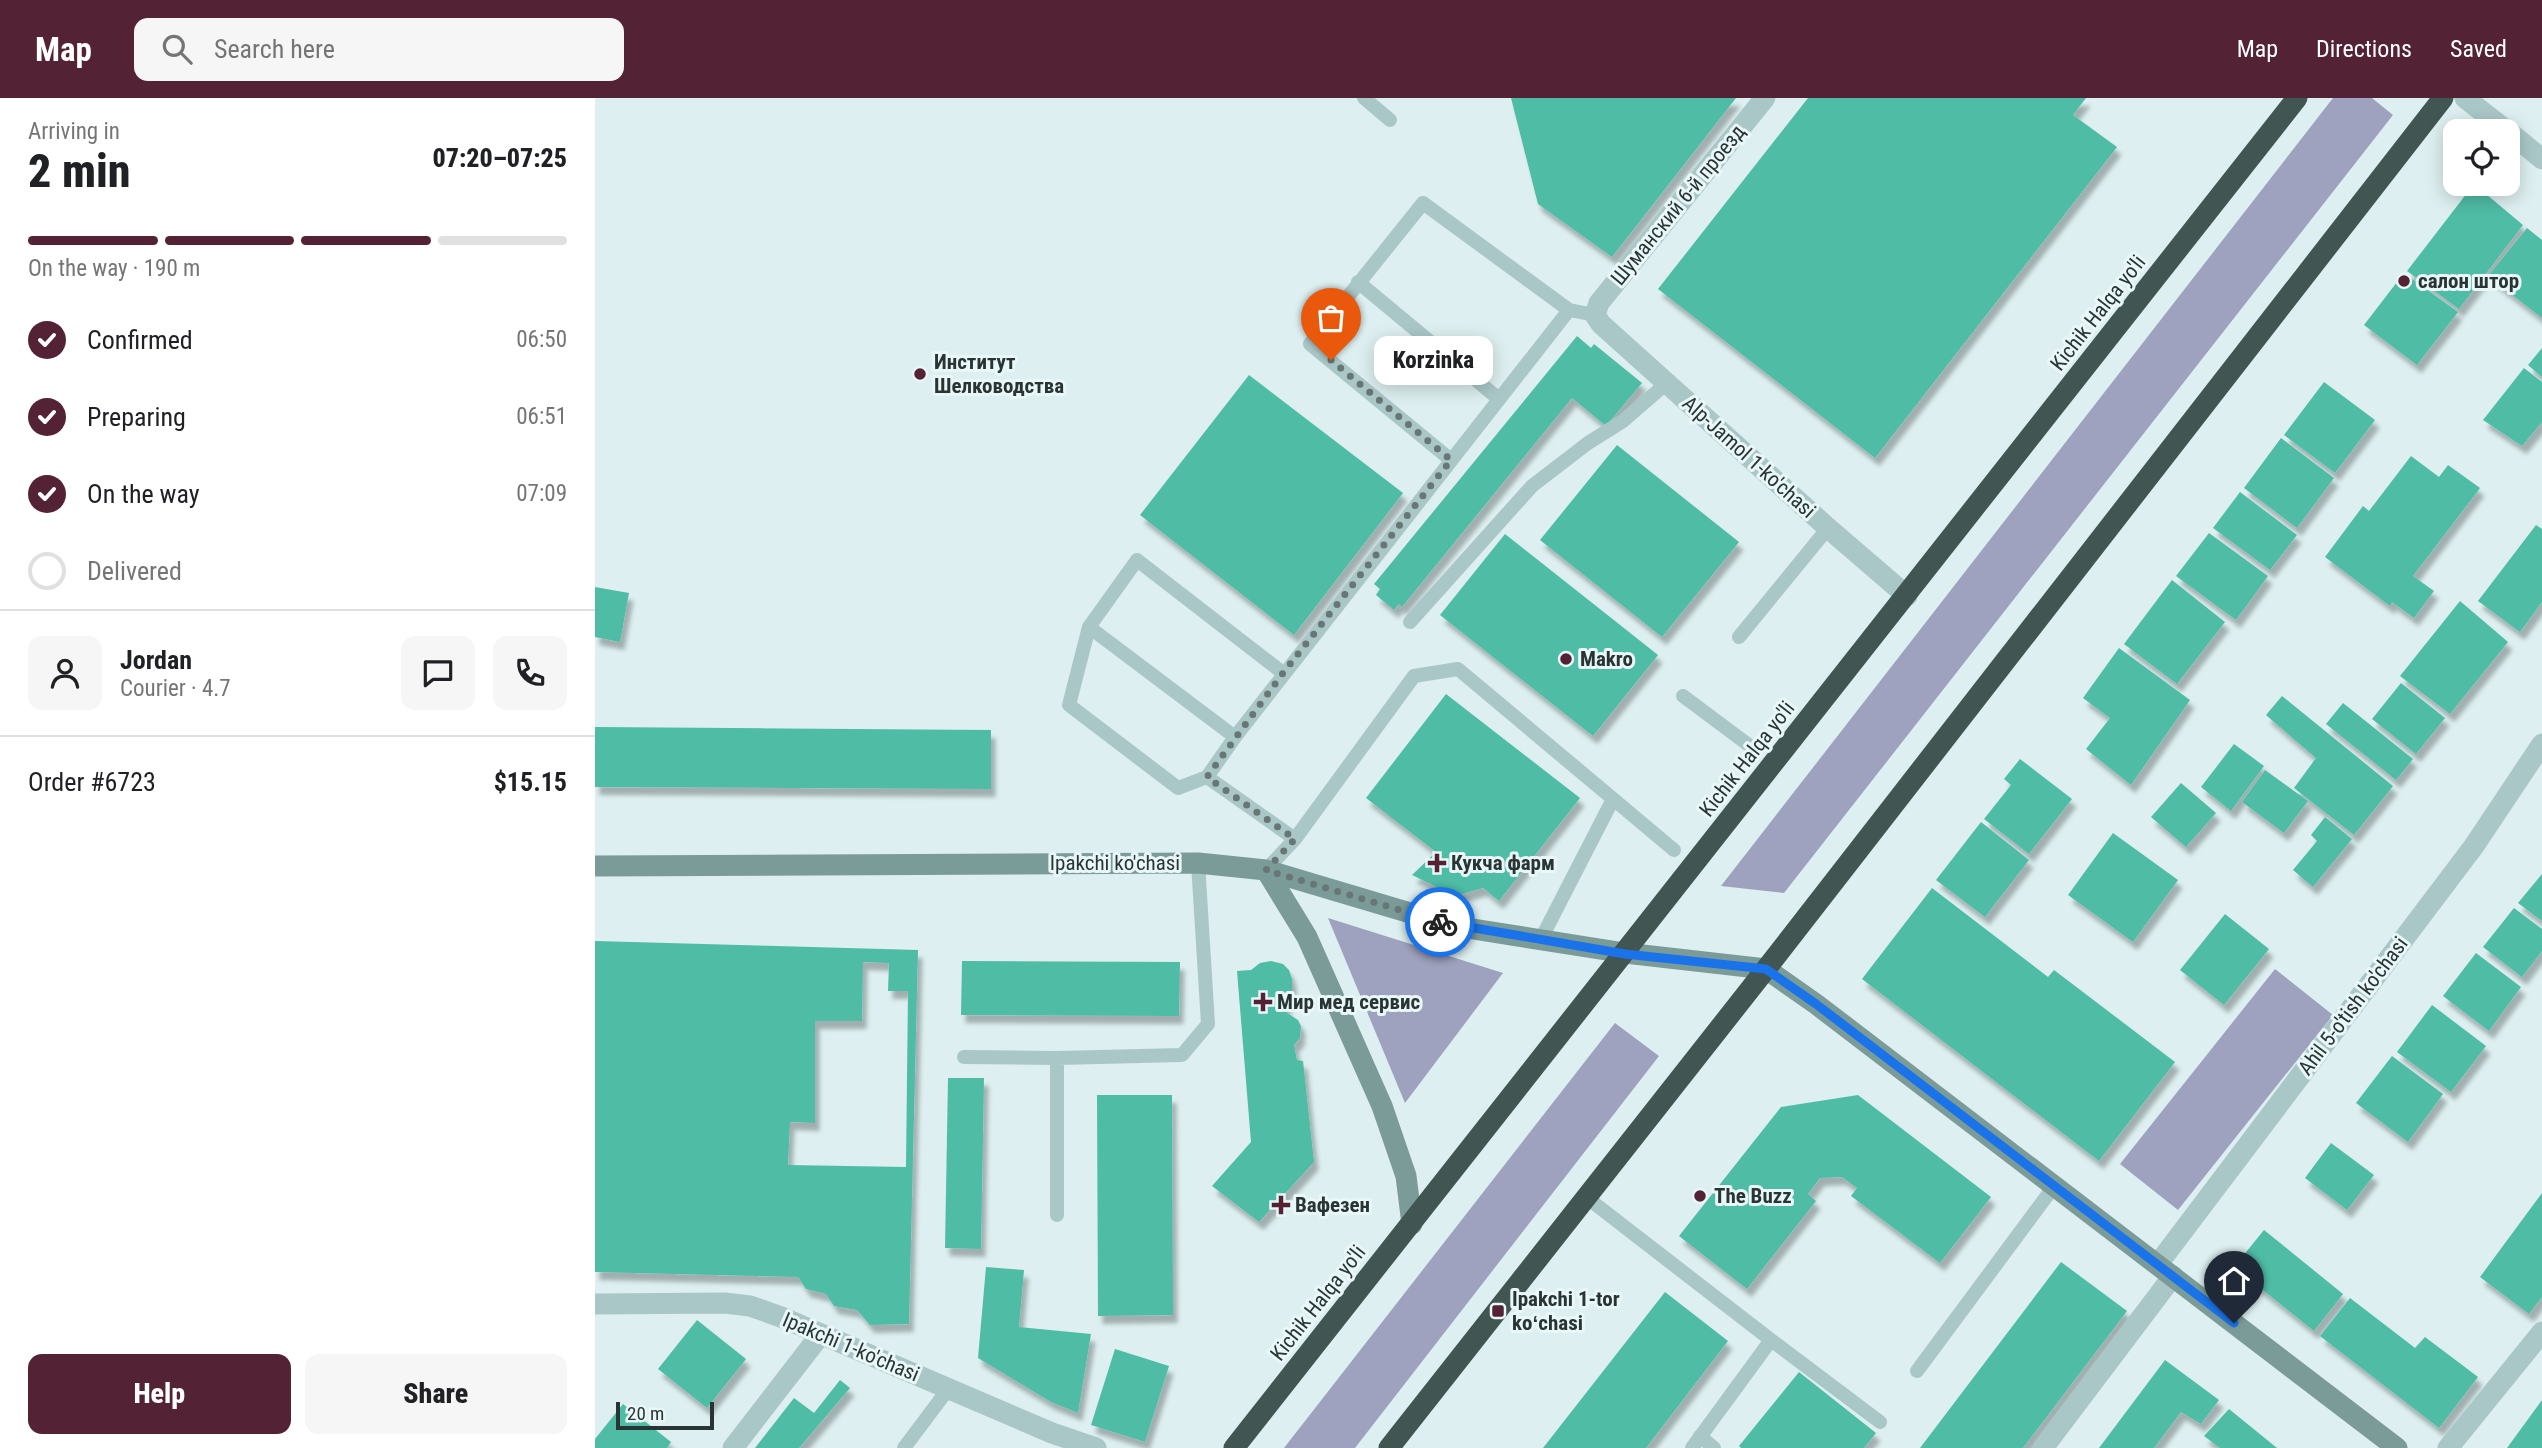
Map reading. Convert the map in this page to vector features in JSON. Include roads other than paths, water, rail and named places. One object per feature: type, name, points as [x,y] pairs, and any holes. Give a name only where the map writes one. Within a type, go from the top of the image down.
[{"type":"highway","name":"Kichik Halqa yo'li","points":[[1234,1448],[2297,98]]},
{"type":"highway","points":[[1389,1448],[1766,969],[2443,98]]},
{"type":"main road","name":"Ipakchi ko'chasi","points":[[595,866],[1198,863],[1266,870],[1454,926],[1625,954],[1766,969]]},
{"type":"main road","points":[[1266,870],[1307,937],[1382,1106],[1406,1176],[1412,1224]]},
{"type":"main road","points":[[1766,969],[2055,1185],[2397,1448]]},
{"type":"street","name":"Шуманский 6-й проезд","points":[[1595,315],[1599,303],[1765,98]]},
{"type":"street","points":[[2465,98],[2492,119]]},
{"type":"street","points":[[2520,141],[2542,159]]},
{"type":"street","name":"Alp-Jamol 1-ko'chasi","points":[[1595,315],[1601,324],[1907,596]]},
{"type":"street","name":"Ahil 5-o'tish ko'chasi","points":[[2043,1448],[2165,1270],[2474,846],[2542,744]]},
{"type":"street","name":"Ipakchi 1-ko'chasi","points":[[595,1304],[725,1303],[750,1306],[1052,1433],[1096,1448]]},
{"type":"street","points":[[2448,1448],[2542,1332]]},
{"type":"street","points":[[733,1448],[821,1334]]},
{"type":"lane","points":[[1364,98],[1390,120]]},
{"type":"lane","points":[[1451,460],[1310,344],[1423,203],[1569,310],[1595,315]]},
{"type":"lane","points":[[1358,282],[1499,399]]},
{"type":"lane","points":[[1283,673],[1137,560],[1089,626],[1069,705],[1178,788],[1207,777],[1283,673],[1569,310]]},
{"type":"lane","points":[[1409,622],[1532,486],[1588,443],[1623,421],[1667,383]]},
{"type":"lane","points":[[1739,637],[1828,528]]},
{"type":"lane","points":[[1089,626],[1235,737]]},
{"type":"lane","points":[[1266,870],[1295,839],[1414,676],[1458,669],[1674,850]]},
{"type":"lane","points":[[1683,696],[1749,746]]},
{"type":"lane","points":[[1207,777],[1295,839]]},
{"type":"lane","points":[[1540,941],[1613,799]]},
{"type":"lane","points":[[964,1057],[1182,1055],[1208,1024],[1198,863]]},
{"type":"lane","points":[[1056,1058],[1057,1215]]},
{"type":"lane","points":[[1917,1371],[2055,1185]]},
{"type":"lane","points":[[1586,1197],[1880,1422]]},
{"type":"lane","points":[[1714,1448],[1696,1442],[1772,1340]]},
{"type":"lane","points":[[904,1448],[949,1388]]},
{"type":"place","name":"салон штор","points":[[2404,281]]},
{"type":"place","name":"Korzinka","points":[[1331,360]]},
{"type":"place","name":"Институт Шелководства","points":[[920,374]]},
{"type":"place","name":"Makro","points":[[1566,659]]},
{"type":"place","name":"Кукча фарм","points":[[1437,863]]},
{"type":"place","name":"Мир мед сервис","points":[[1263,1002]]},
{"type":"place","name":"The Buzz","points":[[1700,1196]]},
{"type":"place","name":"Вафезен","points":[[1281,1205]]},
{"type":"place","name":"Ipakchi 1-tor koʻchasi","points":[[1498,1311]]}]
